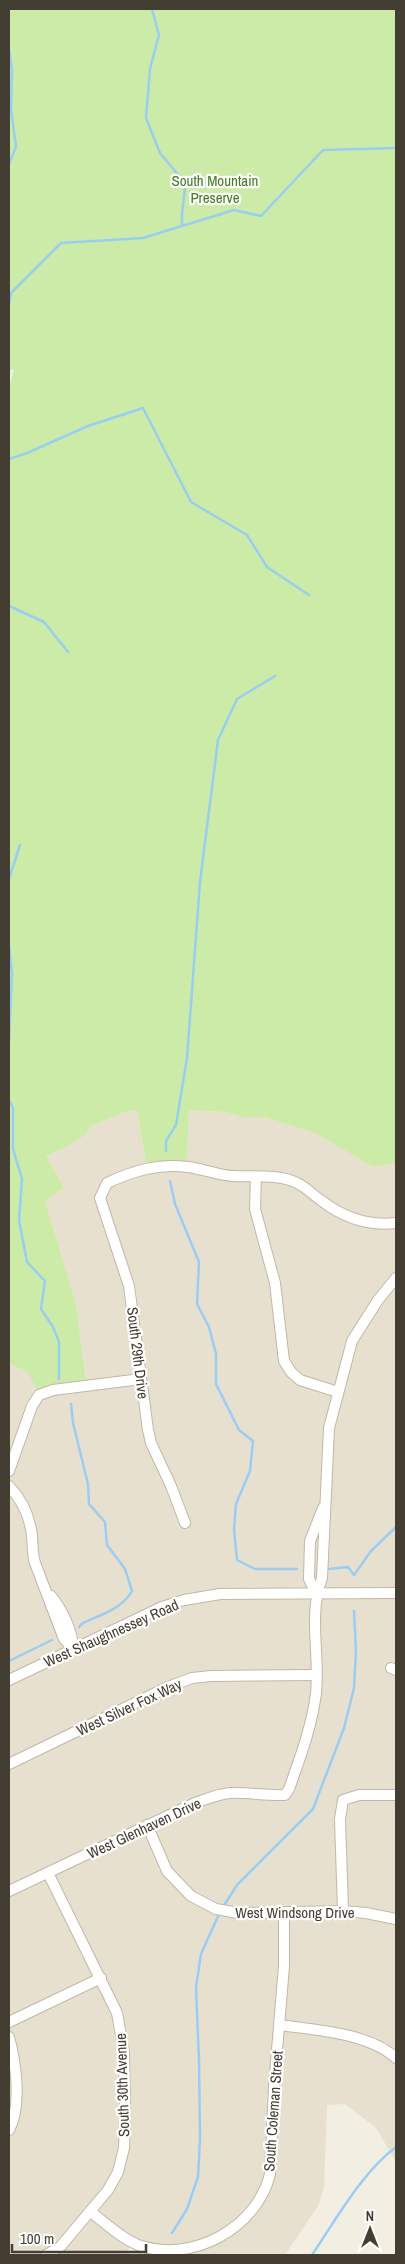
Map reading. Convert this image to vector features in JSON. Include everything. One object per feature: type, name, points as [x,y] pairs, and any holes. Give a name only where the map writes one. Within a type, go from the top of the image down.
[{"type":"street","name":"South 29th Drive","points":[[185,1523],[171,1486],[151,1443],[129,1286],[100,1198],[107,1182],[135,1170],[187,1167],[227,1176],[256,1177]]},
{"type":"street","points":[[338,1392],[300,1380],[291,1372],[284,1361],[275,1283],[255,1209],[256,1177],[297,1183],[330,1208],[348,1217],[365,1222],[396,1223]]},
{"type":"street","points":[[316,1675],[316,1593],[322,1578],[329,1428],[352,1341],[378,1300],[396,1278]]},
{"type":"street","points":[[9,1471],[32,1406],[39,1395],[53,1390],[141,1378]]},
{"type":"street","points":[[9,1486],[26,1509],[32,1535],[32,1554],[48,1593],[63,1614],[72,1634],[74,1649]]},
{"type":"street","points":[[316,1593],[309,1579],[310,1550],[312,1533],[325,1504]]},
{"type":"street","points":[[310,1550],[322,1551]]},
{"type":"street","name":"West Shaughnessey Road","points":[[9,1680],[162,1607],[184,1600],[220,1594],[396,1593]]},
{"type":"street","name":"West Silver Fox Way","points":[[9,1764],[168,1686],[192,1678],[211,1676],[316,1675]]},
{"type":"street","name":"West Glenhaven Drive","points":[[9,1891],[195,1803],[227,1793],[285,1795],[289,1790],[311,1725],[316,1691],[316,1675]]},
{"type":"street","points":[[343,1911],[340,1819],[343,1800],[360,1795],[396,1794]]},
{"type":"street","name":"West Windsong Drive","points":[[147,1825],[167,1871],[191,1896],[216,1910],[227,1912],[284,1913],[343,1911],[396,1919]]},
{"type":"street","name":"South 30th Avenue","points":[[46,2255],[60,2247],[108,2190],[118,2172],[124,2148],[123,2044],[117,2013],[48,1873]]},
{"type":"street","name":"South Coleman Street","points":[[90,2212],[109,2227],[137,2244],[170,2250],[209,2243],[233,2229],[243,2220],[267,2186],[270,2174],[274,2086],[284,1966],[284,1913]]},
{"type":"street","points":[[9,2022],[101,1978]]},
{"type":"street","points":[[280,2025],[318,2030],[368,2042],[388,2051],[396,2058]]},
{"type":"street","points":[[9,2036],[15,2068],[16,2105],[16,2114],[9,2130]]},
{"type":"shaded area","points":[[137,1110],[146,1161],[187,1158],[189,1110],[225,1112],[242,1117],[263,1117],[313,1132],[373,1167],[396,1163],[396,2162],[376,2128],[345,2104],[327,2105],[324,2188],[318,2206],[285,2255],[175,2255],[175,2250],[134,2242],[125,2255],[9,2255],[9,1363],[27,1372],[37,1390],[51,1385],[86,1379],[76,1304],[45,1199],[64,1188],[46,1156],[81,1137],[89,1131],[92,1125],[128,1111]]},
{"type":"green space","name":"South Mountain Preserve","points":[[9,9],[396,9],[396,1163],[373,1167],[313,1132],[263,1117],[242,1117],[225,1112],[189,1110],[187,1159],[146,1162],[137,1110],[128,1111],[92,1125],[89,1131],[78,1140],[46,1156],[64,1188],[45,1200],[76,1304],[86,1380],[51,1385],[37,1390],[27,1372],[9,1363],[9,388],[14,370],[9,369]]},
{"type":"waterway","points":[[152,9],[159,35],[150,69],[146,118],[160,153],[185,183],[182,225]]},
{"type":"waterway","points":[[9,49],[12,70],[11,109],[16,147],[9,164]]},
{"type":"waterway","points":[[9,305],[11,293],[61,243],[143,238],[234,210],[261,216],[323,150],[396,148]]},
{"type":"waterway","points":[[9,459],[88,426],[143,408],[191,502],[247,535],[267,567],[309,595]]},
{"type":"waterway","points":[[9,606],[44,622],[68,652]]},
{"type":"waterway","points":[[166,1151],[166,1141],[176,1125],[187,1058],[200,882],[218,740],[237,699],[275,676]]},
{"type":"waterway","points":[[9,879],[20,845]]},
{"type":"waterway","points":[[9,946],[12,973],[9,1042]]},
{"type":"waterway","points":[[9,1100],[13,1108],[13,1149],[22,1179],[19,1220],[27,1262],[45,1281],[41,1309],[53,1327],[59,1342],[59,1379]]},
{"type":"waterway","points":[[170,1181],[175,1204],[199,1262],[197,1304],[209,1327],[216,1354],[216,1384],[239,1430],[253,1441],[250,1471],[236,1504],[234,1529],[237,1560],[255,1569],[297,1569]]},
{"type":"waterway","points":[[71,1404],[73,1423],[88,1484],[89,1504],[105,1522],[107,1545],[125,1569],[132,1591],[117,1607],[83,1623],[79,1627]]},
{"type":"waterway","points":[[329,1569],[348,1567],[354,1575],[371,1551],[396,1527]]},
{"type":"waterway","points":[[223,1907],[237,1885],[313,1809],[344,1728],[354,1688],[356,1651],[354,1611]]},
{"type":"waterway","points":[[9,1661],[52,1640]]},
{"type":"waterway","points":[[172,2233],[187,2209],[198,2177],[200,2138],[196,1987],[201,1954],[220,1912]]},
{"type":"waterway","points":[[312,2255],[361,2183],[372,2169],[396,2147]]}]
